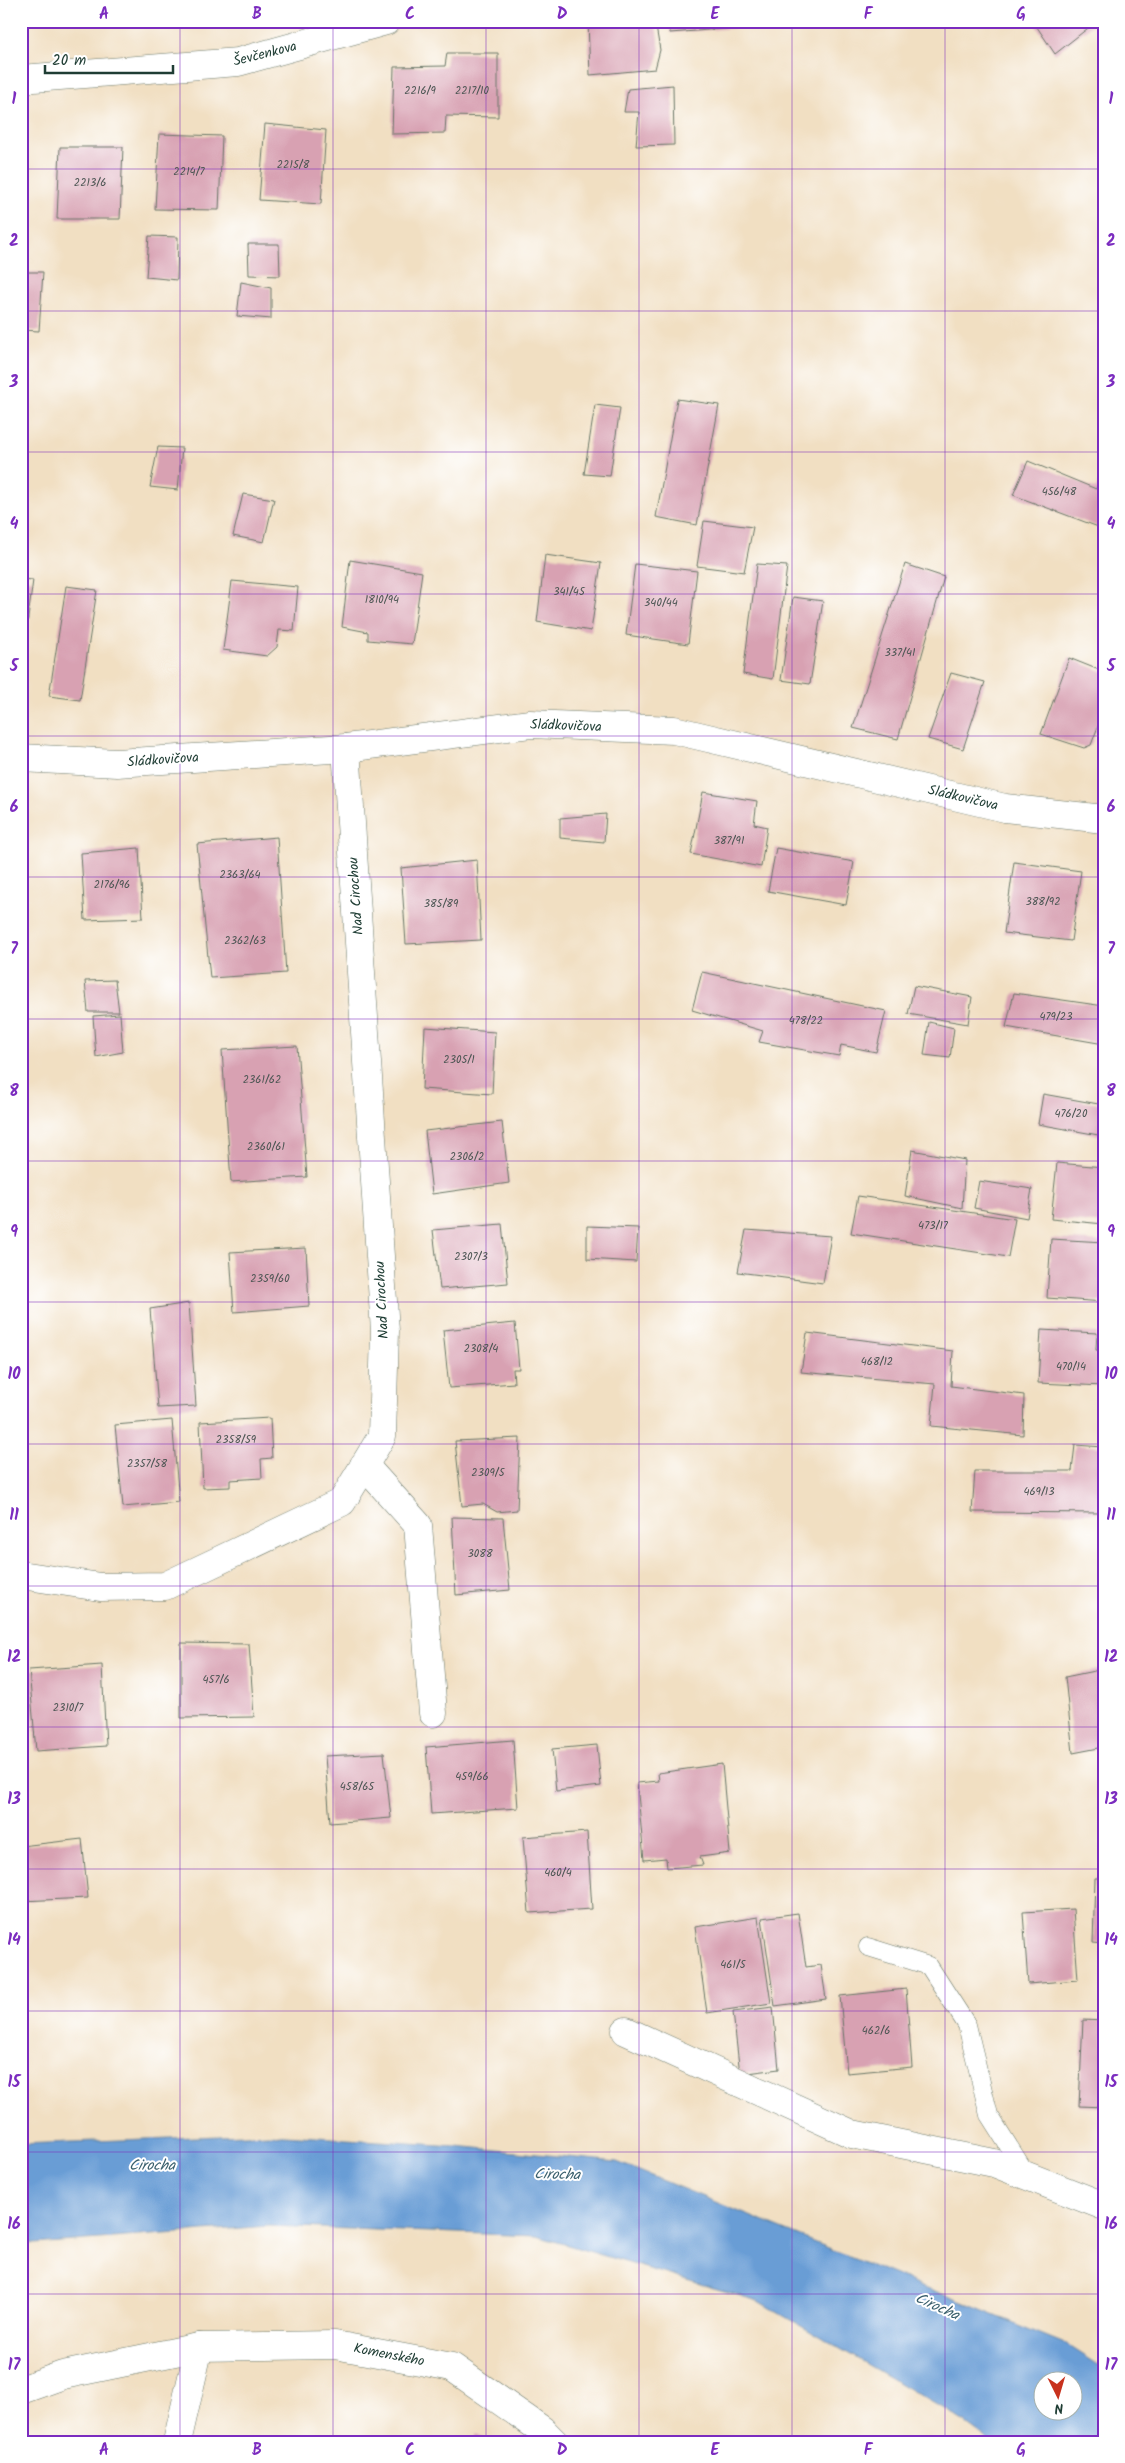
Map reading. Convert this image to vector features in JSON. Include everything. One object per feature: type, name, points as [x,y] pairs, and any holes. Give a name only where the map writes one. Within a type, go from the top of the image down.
[{"type":"street","name":"Ševčenkova","points":[[21,79],[238,62],[386,21]]},
{"type":"street","name":"Sládkovičova","points":[[21,758],[117,763],[346,748],[530,724],[674,730],[1005,808],[1104,819]]},
{"type":"street","name":"Nad Cirochou","points":[[21,1574],[100,1587],[165,1586],[342,1502],[382,1436],[385,1331],[346,748]]},
{"type":"street","points":[[364,1465],[418,1525],[434,1713]]},
{"type":"street","points":[[626,2031],[852,2134],[994,2163],[1104,2206]]},
{"type":"street","name":"Komenského","points":[[21,2390],[63,2375],[199,2347],[335,2345],[452,2367],[542,2430],[554,2442]]},
{"type":"street","points":[[177,2442],[199,2347]]},
{"type":"lane","points":[[868,1947],[929,1966],[967,2026],[989,2115],[1027,2176]]},
{"type":"water","name":"Cirocha","points":[[269,2134],[456,2146],[617,2162],[1065,2344],[1104,2369],[1104,2442],[991,2442],[954,2415],[758,2301],[537,2236],[269,2226],[21,2245],[21,2144]]},
{"type":"building","points":[[588,21],[655,21],[660,50],[655,69],[590,75]]},
{"type":"building","points":[[669,21],[736,21],[735,28],[670,33]]},
{"type":"building","points":[[1033,21],[1097,21],[1055,54]]},
{"type":"building","points":[[447,53],[498,53],[498,117],[446,116],[445,133],[392,134],[394,67],[445,66]]},
{"type":"building","points":[[673,85],[674,145],[636,146],[639,112],[624,112],[628,89]]},
{"type":"building","points":[[265,124],[326,130],[321,204],[259,200]]},
{"type":"building","points":[[159,134],[222,136],[219,210],[155,209]]},
{"type":"building","points":[[60,147],[123,147],[120,219],[57,219]]},
{"type":"building","points":[[21,154],[27,154],[27,216],[21,216]]},
{"type":"building","points":[[149,236],[178,237],[177,280],[146,277]]},
{"type":"building","points":[[248,244],[279,244],[280,276],[249,275]]},
{"type":"building","points":[[21,272],[43,272],[39,331],[21,330]]},
{"type":"building","points":[[241,282],[271,288],[271,319],[237,316]]},
{"type":"building","points":[[677,399],[719,405],[697,525],[656,517]]},
{"type":"building","points":[[595,405],[620,408],[610,476],[584,474]]},
{"type":"building","points":[[158,447],[182,448],[178,490],[150,487]]},
{"type":"building","points":[[1028,461],[1096,489],[1104,469],[1104,520],[1101,528],[1013,495]]},
{"type":"building","points":[[243,494],[274,499],[264,542],[233,536]]},
{"type":"building","points":[[704,521],[753,527],[744,572],[697,566]]},
{"type":"building","points":[[545,555],[601,563],[591,631],[537,622]]},
{"type":"building","points":[[350,560],[422,572],[412,644],[368,640],[368,632],[342,627]]},
{"type":"building","points":[[635,564],[697,571],[688,644],[626,635]]},
{"type":"building","points":[[757,564],[787,566],[773,679],[743,674]]},
{"type":"building","points":[[905,564],[944,577],[898,739],[853,728]]},
{"type":"building","points":[[21,579],[33,580],[22,664],[21,664]]},
{"type":"building","points":[[232,581],[298,587],[294,631],[279,630],[277,647],[267,656],[223,650]]},
{"type":"building","points":[[66,586],[97,590],[80,700],[49,696]]},
{"type":"building","points":[[793,597],[823,601],[810,684],[781,680]]},
{"type":"building","points":[[1069,658],[1104,672],[1104,711],[1091,745],[1084,748],[1041,734]]},
{"type":"building","points":[[951,673],[985,682],[963,749],[928,739]]},
{"type":"building","points":[[703,792],[757,801],[754,824],[767,827],[761,867],[691,854]]},
{"type":"building","points":[[606,814],[604,842],[560,838],[560,818]]},
{"type":"building","points":[[21,819],[24,819],[26,841],[21,841]]},
{"type":"building","points":[[277,837],[286,973],[210,978],[197,844]]},
{"type":"building","points":[[139,848],[143,918],[85,920],[81,853]]},
{"type":"building","points":[[776,848],[854,862],[846,905],[768,891]]},
{"type":"building","points":[[477,860],[481,940],[406,944],[401,868]]},
{"type":"building","points":[[1014,862],[1081,871],[1071,941],[1004,933]]},
{"type":"building","points":[[702,972],[886,1011],[876,1052],[841,1045],[839,1056],[759,1042],[763,1031],[692,1010]]},
{"type":"building","points":[[115,980],[119,1012],[88,1012],[85,981]]},
{"type":"building","points":[[914,986],[972,997],[968,1024],[908,1014]]},
{"type":"building","points":[[1014,993],[1104,1006],[1104,1044],[1006,1027]]},
{"type":"building","points":[[120,1014],[123,1052],[96,1057],[93,1016]]},
{"type":"building","points":[[929,1022],[954,1028],[950,1058],[924,1055]]},
{"type":"building","points":[[425,1027],[495,1032],[492,1094],[422,1089]]},
{"type":"building","points":[[297,1046],[307,1177],[231,1182],[222,1050]]},
{"type":"building","points":[[1043,1094],[1104,1105],[1104,1136],[1038,1124]]},
{"type":"building","points":[[502,1122],[509,1183],[432,1194],[425,1131]]},
{"type":"building","points":[[912,1150],[965,1160],[962,1208],[905,1196]]},
{"type":"building","points":[[1057,1163],[1104,1167],[1104,1224],[1051,1219]]},
{"type":"building","points":[[979,1181],[1032,1189],[1027,1218],[974,1208]]},
{"type":"building","points":[[858,1196],[1015,1219],[1008,1257],[851,1233]]},
{"type":"building","points":[[502,1224],[508,1283],[440,1289],[433,1230]]},
{"type":"building","points":[[587,1226],[638,1228],[636,1262],[587,1259]]},
{"type":"building","points":[[746,1230],[831,1236],[823,1283],[738,1272]]},
{"type":"building","points":[[1051,1239],[1104,1242],[1104,1302],[1047,1298]]},
{"type":"building","points":[[306,1248],[309,1306],[234,1312],[230,1252]]},
{"type":"building","points":[[189,1303],[196,1406],[158,1408],[150,1309]]},
{"type":"building","points":[[515,1323],[519,1369],[513,1369],[514,1383],[449,1388],[443,1330]]},
{"type":"building","points":[[1041,1330],[1097,1333],[1096,1350],[1104,1351],[1104,1386],[1038,1383]]},
{"type":"building","points":[[807,1333],[953,1351],[951,1386],[1024,1395],[1023,1435],[931,1426],[935,1384],[801,1372]]},
{"type":"building","points":[[270,1418],[272,1458],[261,1459],[262,1478],[230,1480],[230,1487],[203,1488],[200,1422]]},
{"type":"building","points":[[172,1420],[179,1502],[123,1507],[115,1425]]},
{"type":"building","points":[[520,1438],[517,1510],[497,1512],[483,1504],[462,1506],[455,1441]]},
{"type":"building","points":[[1075,1445],[1104,1447],[1104,1513],[972,1512],[975,1471],[1072,1471]]},
{"type":"building","points":[[452,1517],[503,1518],[510,1590],[456,1595]]},
{"type":"building","points":[[181,1643],[249,1644],[254,1717],[181,1718]]},
{"type":"building","points":[[102,1665],[106,1746],[36,1751],[29,1670]]},
{"type":"building","points":[[1104,1669],[1104,1747],[1073,1753],[1065,1677]]},
{"type":"building","points":[[513,1740],[518,1808],[431,1814],[426,1747]]},
{"type":"building","points":[[597,1745],[601,1786],[556,1791],[552,1749]]},
{"type":"building","points":[[384,1753],[391,1818],[330,1823],[325,1756]]},
{"type":"building","points":[[722,1764],[730,1853],[700,1857],[703,1865],[667,1868],[666,1858],[644,1860],[637,1783],[659,1781],[658,1773]]},
{"type":"building","points":[[587,1832],[592,1909],[529,1913],[523,1837]]},
{"type":"building","points":[[82,1839],[88,1898],[21,1901],[21,1846]]},
{"type":"building","points":[[1102,1862],[1104,1863],[1104,1944],[1093,1943],[1095,1878],[1101,1878]]},
{"type":"building","points":[[1073,1909],[1078,1980],[1028,1984],[1023,1912]]},
{"type":"building","points":[[798,1913],[806,1967],[821,1965],[826,1999],[775,2006],[762,1918]]},
{"type":"building","points":[[758,1917],[771,2003],[707,2013],[695,1927]]},
{"type":"building","points":[[906,1989],[912,2067],[847,2073],[840,1996]]},
{"type":"building","points":[[773,2007],[779,2069],[740,2074],[733,2012]]},
{"type":"building","points":[[1083,2020],[1104,2021],[1104,2107],[1079,2106]]},
{"type":"building","points":[[476,2434],[494,2442],[472,2442]]}]
